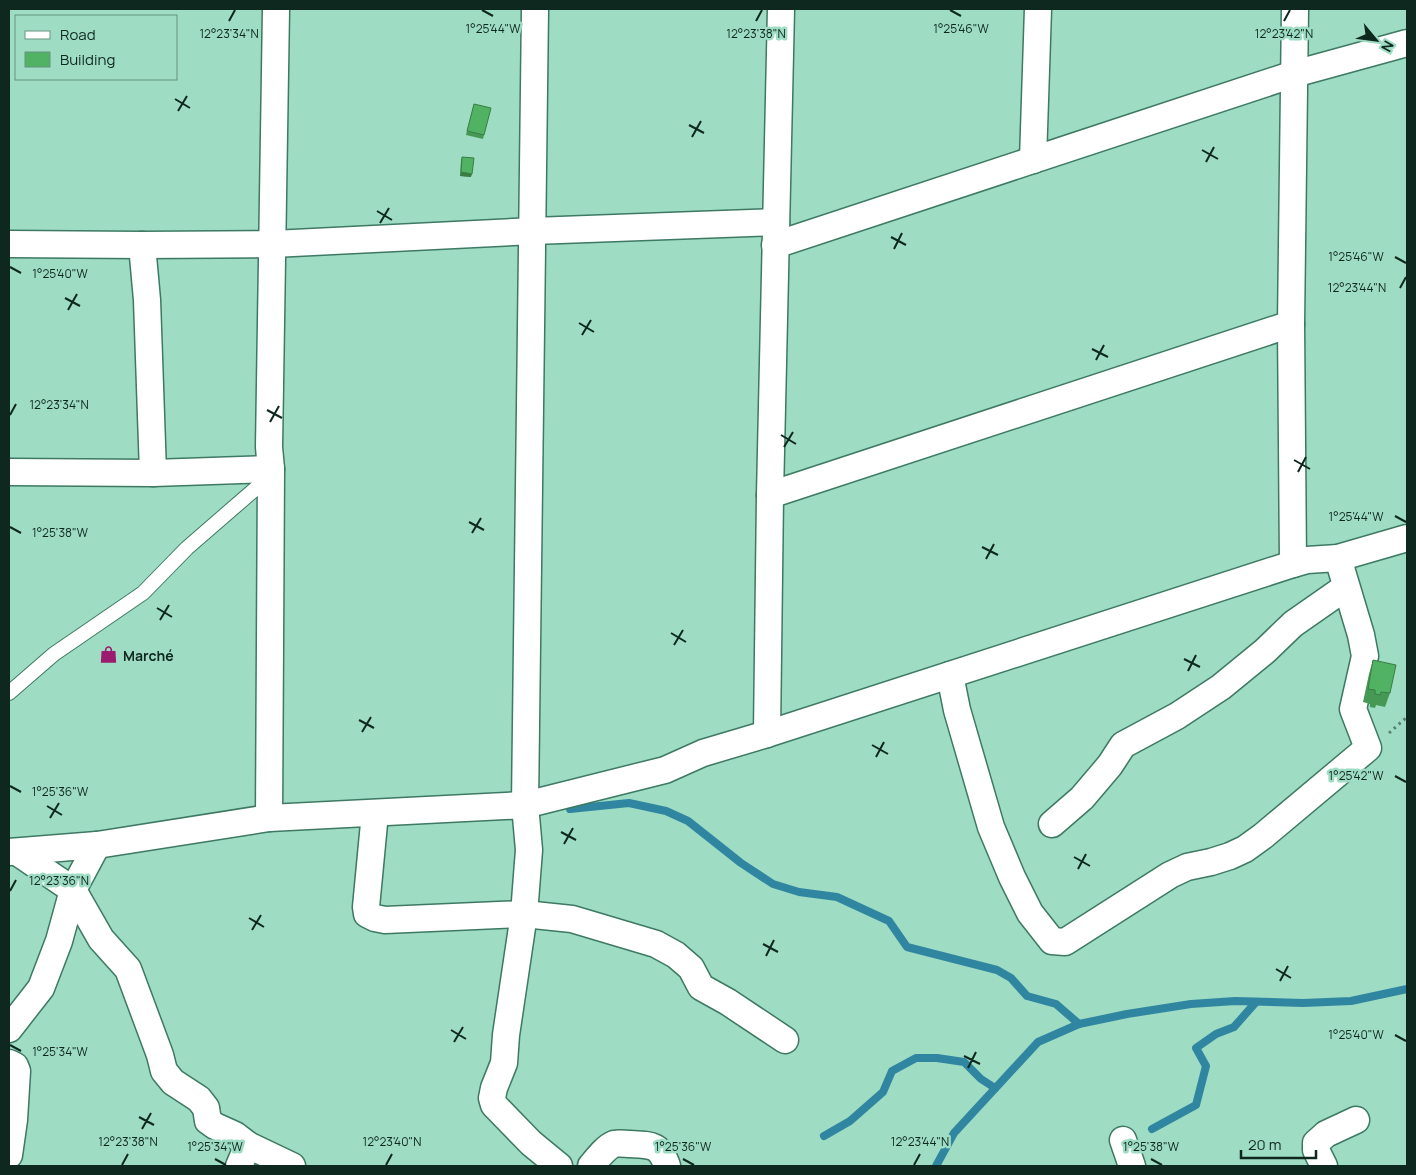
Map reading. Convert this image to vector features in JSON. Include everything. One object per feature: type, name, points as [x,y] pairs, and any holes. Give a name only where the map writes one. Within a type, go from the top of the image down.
[{"type":"street","points":[[269,818],[270,472],[268,447],[276,9]]},
{"type":"street","points":[[535,9],[525,805],[529,850],[524,914],[506,1035],[504,1063],[492,1098],[494,1105],[531,1143],[559,1166]]},
{"type":"street","points":[[767,734],[770,494],[781,9]]},
{"type":"street","points":[[1033,160],[1038,9]]},
{"type":"street","points":[[1293,564],[1291,324],[1295,9]]},
{"type":"street","points":[[9,244],[273,244],[533,231],[776,234],[1033,160],[1294,74],[1407,43]]},
{"type":"street","points":[[142,245],[147,300],[152,473]]},
{"type":"street","points":[[770,494],[1291,324]]},
{"type":"street","points":[[9,472],[270,472]]},
{"type":"street","points":[[13,852],[97,845],[269,818],[525,805],[665,770],[703,753],[1293,564],[1307,560],[1338,558],[1407,538]]},
{"type":"street","points":[[950,675],[957,710],[991,827],[1012,877],[1030,913],[1052,941],[1065,942],[1170,875],[1187,867],[1212,862],[1245,849],[1368,748],[1352,709],[1365,656],[1361,635],[1338,558]]},
{"type":"street","points":[[1052,824],[1082,798],[1123,745],[1177,716],[1221,687],[1265,651],[1293,624],[1346,587]]},
{"type":"street","points":[[375,813],[366,899],[368,914],[375,918],[385,920],[524,914],[572,919],[656,944],[676,955],[691,968],[701,987],[728,1002],[785,1040]]},
{"type":"street","points":[[9,1029],[41,988],[59,941],[73,890],[97,845]]},
{"type":"street","points":[[13,852],[73,890],[101,938],[128,969],[160,1055],[164,1071],[173,1082],[199,1099],[206,1108],[208,1121],[235,1135],[244,1156],[292,1166]]},
{"type":"street","points":[[9,1063],[15,1066],[17,1071],[14,1120],[9,1156]]},
{"type":"street","points":[[1324,1166],[1316,1150],[1316,1143],[1326,1134],[1356,1120]]},
{"type":"street","points":[[1123,1140],[1132,1166]]},
{"type":"street","points":[[591,1166],[600,1154],[614,1144],[646,1145],[658,1149],[667,1166]]},
{"type":"lane","points":[[9,693],[54,654],[143,593],[187,548],[270,472]]},
{"type":"building","points":[[474,104],[491,108],[484,135],[467,131]]},
{"type":"building","points":[[462,157],[474,158],[472,174],[461,172]]},
{"type":"building","points":[[1373,660],[1396,665],[1390,693],[1381,692],[1380,695],[1375,694],[1375,690],[1368,689]]},
{"type":"waterway","points":[[570,809],[629,803],[666,811],[688,821],[741,863],[773,884],[799,892],[837,897],[889,921],[907,947],[997,970],[1011,978],[1027,996],[1056,1004],[1079,1024]]},
{"type":"waterway","points":[[936,1166],[954,1133],[1038,1042],[1079,1024],[1191,1004],[1235,1001],[1303,1003],[1351,1001],[1407,989]]},
{"type":"waterway","points":[[1152,1129],[1196,1105],[1206,1066],[1196,1048],[1216,1034],[1234,1027],[1256,1002]]},
{"type":"waterway","points":[[824,1136],[850,1121],[883,1092],[892,1071],[916,1058],[937,1058],[964,1062],[981,1079],[995,1088]]},
{"type":"place","name":"Marché","points":[[109,655]]}]
